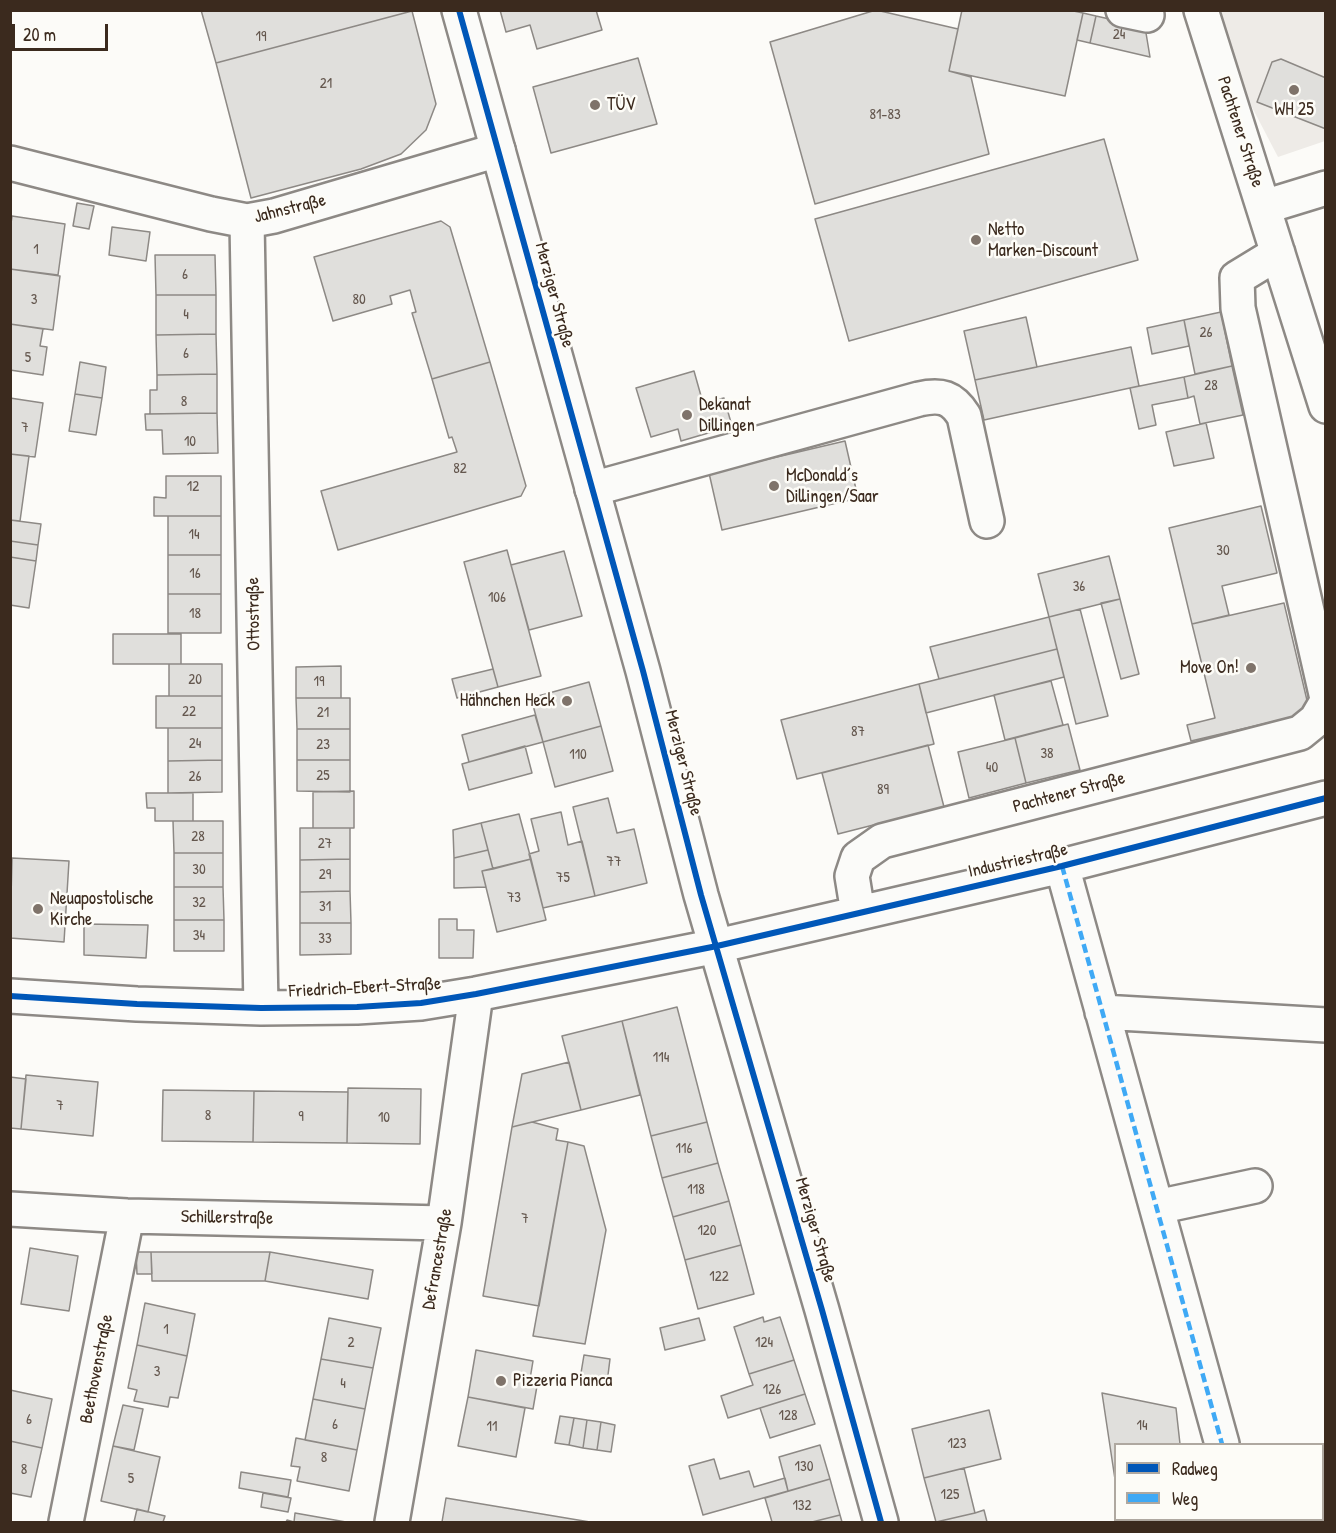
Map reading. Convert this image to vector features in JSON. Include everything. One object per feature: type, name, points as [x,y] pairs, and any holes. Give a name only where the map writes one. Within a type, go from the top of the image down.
[{"type":"street","name":"Merziger Straße","points":[[459,10],[644,671],[701,895],[881,1522]]},
{"type":"street","name":"Pachtener Straße","points":[[1201,10],[1326,406]]},
{"type":"street","name":"Jahnstraße","points":[[10,163],[211,214],[248,221],[274,216],[498,150]]},
{"type":"street","points":[[1264,207],[1326,188]]},
{"type":"street","name":"Ottostraße","points":[[248,221],[261,1008]]},
{"type":"street","points":[[1278,253],[1238,278],[1238,308],[1326,694]]},
{"type":"street","points":[[592,489],[919,399],[940,397],[950,400],[964,416],[987,521]]},
{"type":"street","name":"Pachtener Straße","points":[[858,913],[852,876],[858,858],[882,842],[1300,733],[1316,720],[1326,703]]},
{"type":"street","name":"Industriestraße","points":[[717,946],[1062,866],[1326,798]]},
{"type":"street","points":[[1062,866],[1222,1443]]},
{"type":"street","name":"Friedrich-Ebert-Straße","points":[[10,996],[137,1004],[261,1008],[357,1007],[421,1003],[717,946]]},
{"type":"street","name":"Defrancestraße","points":[[392,1522],[444,1223],[476,994]]},
{"type":"street","points":[[1102,1012],[1326,1025]]},
{"type":"street","points":[[1156,1207],[1255,1186]]},
{"type":"street","name":"Schillerstraße","points":[[10,1209],[127,1216],[444,1223]]},
{"type":"street","name":"Beethovenstraße","points":[[66,1522],[127,1216]]},
{"type":"shaded area","points":[[1221,11],[1325,11],[1325,141],[1278,157],[1243,90]]},
{"type":"building","points":[[201,10],[412,10],[412,11],[216,63]]},
{"type":"building","points":[[500,10],[596,10],[602,30],[537,49],[530,25],[506,32]]},
{"type":"building","points":[[876,10],[958,29],[949,71],[971,77],[989,154],[815,204],[770,42]]},
{"type":"building","points":[[962,10],[1069,10],[1083,13],[1065,96],[949,71]]},
{"type":"building","points":[[412,11],[436,104],[426,130],[401,154],[361,169],[251,198],[216,63]]},
{"type":"building","points":[[1083,13],[1096,16],[1090,43],[1077,40]]},
{"type":"building","points":[[1096,16],[1145,27],[1150,57],[1090,43]]},
{"type":"building","name":"TÜV","points":[[638,58],[657,124],[551,153],[533,87]]},
{"type":"building","name":"WH 25","points":[[1281,59],[1326,78],[1326,129],[1257,102],[1272,62]]},
{"type":"building","name":"Netto Marken-Discount","points":[[1104,139],[1138,260],[849,341],[815,219]]},
{"type":"building","points":[[77,203],[94,206],[89,229],[73,226]]},
{"type":"building","points":[[12,216],[65,224],[58,275],[10,269]]},
{"type":"building","points":[[441,221],[450,227],[490,362],[432,379],[412,313],[416,312],[410,290],[390,296],[392,304],[333,321],[314,257]]},
{"type":"building","points":[[112,227],[150,232],[146,261],[109,255]]},
{"type":"building","points":[[155,255],[215,255],[216,295],[156,295]]},
{"type":"building","points":[[10,269],[60,276],[53,330],[10,324]]},
{"type":"building","points":[[156,295],[216,295],[216,334],[156,335]]},
{"type":"building","points":[[1221,312],[1232,366],[1195,374],[1184,320]]},
{"type":"building","points":[[1026,317],[1037,367],[975,380],[964,331]]},
{"type":"building","points":[[1184,320],[1189,346],[1152,354],[1147,328]]},
{"type":"building","points":[[10,324],[43,329],[40,346],[47,347],[43,375],[10,370]]},
{"type":"building","points":[[216,334],[217,374],[157,375],[156,335]]},
{"type":"building","points":[[1131,347],[1139,386],[984,420],[975,380]]},
{"type":"building","points":[[80,362],[106,367],[102,398],[75,394]]},
{"type":"building","points":[[490,362],[526,486],[521,496],[338,550],[321,491],[457,452],[452,437],[449,438],[432,379]]},
{"type":"building","points":[[1232,366],[1243,415],[1200,424],[1194,396],[1188,398],[1184,377]]},
{"type":"building","name":"Dekanat Dillingen","points":[[694,371],[703,403],[724,398],[732,426],[681,441],[678,429],[651,437],[636,388]]},
{"type":"building","points":[[217,374],[217,413],[150,414],[150,390],[157,390],[157,375]]},
{"type":"building","points":[[1184,377],[1188,398],[1152,405],[1156,425],[1139,429],[1130,388]]},
{"type":"building","points":[[75,394],[102,398],[96,435],[69,431]]},
{"type":"building","points":[[10,398],[43,403],[35,457],[10,454]]},
{"type":"building","points":[[217,413],[218,453],[163,454],[162,430],[146,430],[145,414]]},
{"type":"building","points":[[1206,423],[1214,458],[1174,466],[1166,432]]},
{"type":"building","points":[[845,441],[858,498],[722,530],[709,473]]},
{"type":"building","points":[[10,454],[29,456],[20,521],[10,520]]},
{"type":"building","points":[[166,476],[221,476],[221,516],[154,516],[154,497],[166,498]]},
{"type":"building","points":[[1261,506],[1277,573],[1222,586],[1229,615],[1192,624],[1169,528]]},
{"type":"building","points":[[168,516],[221,516],[221,555],[168,555]]},
{"type":"building","points":[[10,520],[41,524],[38,545],[10,541]]},
{"type":"building","points":[[10,541],[38,545],[36,561],[10,557]]},
{"type":"building","points":[[507,550],[541,676],[498,687],[464,562]]},
{"type":"building","points":[[564,551],[582,616],[529,630],[511,565]]},
{"type":"building","points":[[168,555],[221,555],[221,594],[168,594]]},
{"type":"building","points":[[1109,556],[1120,599],[1049,617],[1038,574]]},
{"type":"building","points":[[10,557],[36,561],[29,608],[10,605]]},
{"type":"building","points":[[168,594],[221,594],[221,633],[168,633]]},
{"type":"building","points":[[1120,599],[1139,674],[1121,679],[1101,603]]},
{"type":"building","name":"Move On!","points":[[1284,603],[1310,713],[1191,741],[1187,725],[1215,718],[1192,624]]},
{"type":"building","points":[[1080,609],[1108,716],[1076,724],[1049,617]]},
{"type":"building","points":[[1049,617],[1057,649],[939,679],[930,647]]},
{"type":"building","points":[[113,634],[181,634],[181,664],[113,664]]},
{"type":"building","points":[[1057,649],[1064,677],[926,713],[919,684]]},
{"type":"building","points":[[169,664],[222,664],[222,696],[169,696]]},
{"type":"building","points":[[341,666],[341,698],[296,698],[296,667]]},
{"type":"building","points":[[493,669],[498,687],[457,698],[452,679]]},
{"type":"building","points":[[1051,681],[1063,725],[1005,740],[994,695]]},
{"type":"building","points":[[589,682],[601,726],[543,742],[531,698]]},
{"type":"building","points":[[919,684],[934,744],[797,779],[781,720]]},
{"type":"building","points":[[156,696],[222,696],[222,728],[156,728]]},
{"type":"building","points":[[296,698],[350,698],[350,729],[297,729]]},
{"type":"building","points":[[535,715],[543,742],[469,762],[462,735]]},
{"type":"building","points":[[1068,724],[1080,770],[1026,783],[1015,738]]},
{"type":"building","points":[[601,726],[613,771],[555,787],[543,742]]},
{"type":"building","points":[[168,728],[222,728],[222,760],[168,761]]},
{"type":"building","points":[[297,729],[350,729],[350,760],[297,760]]},
{"type":"building","points":[[1015,738],[1026,783],[969,798],[958,752]]},
{"type":"building","points":[[928,745],[944,807],[838,834],[822,773]]},
{"type":"building","points":[[525,746],[532,773],[469,790],[462,764]]},
{"type":"building","points":[[222,760],[222,792],[168,793],[168,761]]},
{"type":"building","points":[[297,760],[350,760],[350,792],[297,791]]},
{"type":"building","points":[[354,791],[354,828],[313,828],[313,792]]},
{"type":"building","points":[[146,793],[193,793],[193,821],[155,821],[155,808],[147,808]]},
{"type":"building","points":[[608,798],[617,833],[634,829],[647,883],[595,896],[573,807]]},
{"type":"building","points":[[561,812],[568,845],[582,841],[595,896],[543,908],[529,854],[539,851],[531,819]]},
{"type":"building","points":[[519,814],[531,859],[493,869],[481,823]]},
{"type":"building","points":[[173,821],[223,821],[223,853],[174,853]]},
{"type":"building","points":[[481,823],[488,850],[454,858],[453,830]]},
{"type":"building","points":[[300,828],[350,828],[350,859],[300,860]]},
{"type":"building","points":[[488,850],[493,869],[482,871],[486,887],[454,888],[454,858]]},
{"type":"building","points":[[174,853],[223,853],[223,887],[174,887]]},
{"type":"building","name":"Neuapostolische Kirche","points":[[12,858],[69,861],[64,942],[10,938]]},
{"type":"building","points":[[350,859],[350,891],[300,892],[300,860]]},
{"type":"building","points":[[531,859],[546,920],[497,932],[482,871]]},
{"type":"building","points":[[174,887],[223,887],[224,920],[174,920]]},
{"type":"building","points":[[350,891],[351,923],[300,923],[300,892]]},
{"type":"building","points":[[439,919],[457,919],[457,930],[474,930],[473,958],[439,958]]},
{"type":"building","points":[[174,920],[224,920],[224,951],[174,951]]},
{"type":"building","points":[[300,923],[351,923],[351,954],[300,955]]},
{"type":"building","points":[[84,924],[148,925],[146,958],[84,955]]},
{"type":"building","points":[[677,1007],[707,1122],[651,1136],[622,1021]]},
{"type":"building","points":[[622,1021],[640,1095],[581,1110],[562,1036]]},
{"type":"building","points":[[569,1062],[581,1110],[512,1127],[522,1074]]},
{"type":"building","points":[[26,1075],[98,1082],[93,1136],[21,1129]]},
{"type":"building","points":[[10,1077],[26,1079],[21,1129],[10,1128]]},
{"type":"building","points":[[348,1088],[421,1089],[420,1144],[347,1143]]},
{"type":"building","points":[[163,1090],[254,1091],[253,1142],[162,1141]]},
{"type":"building","points":[[254,1091],[348,1092],[347,1143],[253,1142]]},
{"type":"building","points":[[532,1122],[558,1129],[556,1140],[568,1142],[539,1306],[483,1296],[512,1127]]},
{"type":"building","points":[[707,1122],[718,1163],[662,1178],[651,1136]]},
{"type":"building","points":[[568,1142],[584,1146],[606,1230],[585,1344],[533,1336]]},
{"type":"building","points":[[718,1163],[729,1201],[673,1217],[662,1178]]},
{"type":"building","points":[[729,1201],[741,1245],[685,1260],[673,1217]]},
{"type":"building","points":[[741,1245],[754,1294],[698,1309],[685,1260]]},
{"type":"building","points":[[30,1248],[78,1256],[69,1311],[21,1304]]},
{"type":"building","points":[[136,1252],[151,1252],[152,1274],[137,1274]]},
{"type":"building","points":[[151,1252],[270,1252],[265,1281],[152,1281]]},
{"type":"building","points":[[270,1252],[373,1270],[368,1299],[265,1281]]},
{"type":"building","points":[[145,1303],[195,1314],[187,1356],[137,1345]]},
{"type":"building","points":[[763,1317],[764,1322],[780,1317],[794,1360],[749,1374],[734,1327]]},
{"type":"building","points":[[329,1318],[381,1328],[373,1368],[321,1359]]},
{"type":"building","points":[[699,1318],[705,1340],[665,1350],[660,1328]]},
{"type":"building","points":[[137,1345],[187,1356],[178,1398],[170,1397],[168,1407],[134,1401],[137,1390],[128,1388]]},
{"type":"building","points":[[476,1350],[533,1361],[529,1385],[537,1386],[533,1409],[468,1397]]},
{"type":"building","points":[[584,1355],[610,1359],[607,1383],[580,1379]]},
{"type":"building","points":[[321,1359],[373,1368],[365,1409],[313,1399]]},
{"type":"building","points":[[794,1360],[805,1394],[728,1418],[721,1396],[753,1385],[749,1374]]},
{"type":"building","points":[[10,1390],[52,1399],[42,1448],[10,1441]]},
{"type":"building","points":[[1102,1393],[1176,1408],[1180,1443],[1114,1443],[1114,1473]]},
{"type":"building","points":[[805,1394],[815,1424],[770,1438],[760,1408]]},
{"type":"building","points":[[468,1397],[525,1408],[516,1457],[458,1446]]},
{"type":"building","points":[[313,1399],[365,1409],[357,1450],[305,1440]]},
{"type":"building","points":[[123,1405],[143,1409],[134,1450],[113,1446]]},
{"type":"building","points":[[989,1410],[1001,1459],[924,1478],[912,1429]]},
{"type":"building","points":[[560,1416],[574,1418],[569,1445],[555,1443]]},
{"type":"building","points":[[574,1418],[587,1420],[583,1448],[569,1445]]},
{"type":"building","points":[[587,1420],[601,1422],[597,1450],[583,1448]]},
{"type":"building","points":[[601,1422],[615,1425],[611,1452],[597,1450]]},
{"type":"building","points":[[296,1438],[357,1450],[349,1491],[297,1481],[300,1467],[291,1466]]},
{"type":"building","points":[[10,1441],[42,1448],[31,1497],[10,1493]]},
{"type":"building","points":[[820,1445],[830,1479],[788,1491],[779,1457]]},
{"type":"building","points":[[113,1446],[160,1457],[148,1512],[101,1501]]},
{"type":"building","points":[[714,1459],[720,1479],[749,1471],[754,1487],[785,1478],[788,1491],[703,1515],[689,1466]]},
{"type":"building","points":[[964,1468],[975,1513],[936,1522],[924,1478]]},
{"type":"building","points":[[241,1472],[291,1480],[288,1497],[239,1488]]},
{"type":"building","points":[[830,1479],[840,1515],[812,1522],[772,1522],[765,1498]]},
{"type":"building","points":[[263,1493],[291,1498],[288,1512],[261,1507]]},
{"type":"building","points":[[446,1498],[590,1522],[442,1522]]},
{"type":"building","points":[[137,1509],[165,1516],[163,1522],[134,1522]]},
{"type":"building","points":[[984,1510],[987,1522],[936,1522],[975,1513]]},
{"type":"building","points":[[295,1513],[346,1522],[294,1522]]},
{"type":"building","points":[[840,1515],[842,1522],[812,1522]]},
{"type":"building","points":[[1120,1521],[1170,1522],[1121,1522]]},
{"type":"marked path","points":[[1062,866],[1222,1443]]},
{"type":"cycle path","points":[[459,10],[643,671],[701,895],[881,1522]]},
{"type":"cycle path","points":[[10,996],[137,1004],[261,1008],[357,1007],[421,1003],[717,946],[1062,866],[1326,798]]},
{"type":"place","name":"WH 25","points":[[1294,90]]},
{"type":"place","name":"TÜV","points":[[595,105]]},
{"type":"place","name":"Netto Marken-Discount","points":[[976,240]]},
{"type":"place","name":"Dekanat Dillingen","points":[[687,415]]},
{"type":"place","name":"McDonald´s Dillingen/Saar","points":[[774,486]]},
{"type":"place","name":"Move On!","points":[[1251,668]]},
{"type":"place","name":"Hähnchen Heck","points":[[567,701]]},
{"type":"place","name":"Neuapostolische Kirche","points":[[38,909]]},
{"type":"place","name":"Pizzeria Pianca","points":[[501,1381]]}]
